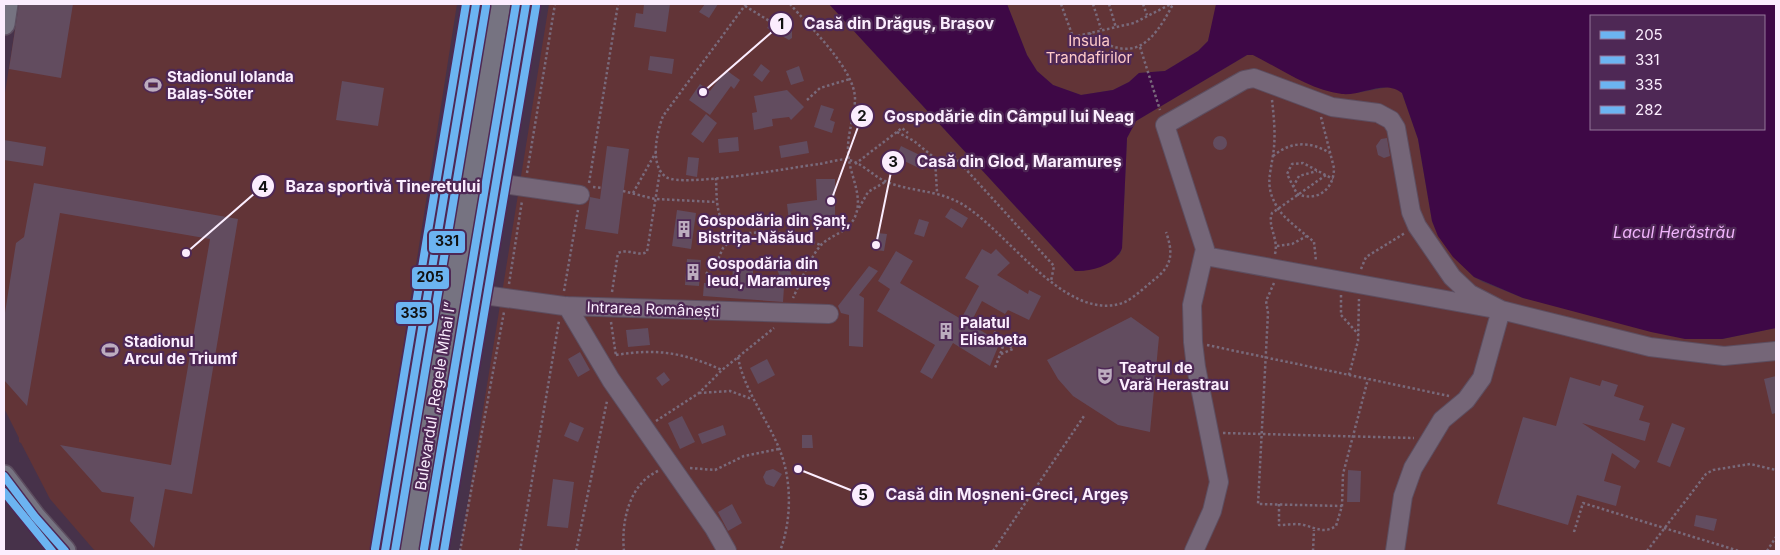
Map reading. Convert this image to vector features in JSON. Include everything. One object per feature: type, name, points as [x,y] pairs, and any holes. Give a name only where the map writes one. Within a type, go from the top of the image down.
[{"type":"main road","points":[[4,24],[7,4]]},
{"type":"main road","name":"Bulevardul „Regele Mihai I”","points":[[385,551],[476,4]]},
{"type":"main road","name":"Bulevardul „Regele Mihai I”","points":[[410,551],[500,4]]},
{"type":"main road","name":"Bulevardul „Regele Mihai I”","points":[[434,551],[526,4]]},
{"type":"main road","points":[[4,464],[6,484],[65,551]]},
{"type":"street","points":[[1194,551],[1213,506],[1219,482],[1211,433],[1196,368],[1193,342],[1192,305],[1205,256],[1204,242],[1165,126],[1244,80],[1254,78],[1332,107],[1378,113],[1391,120],[1396,128],[1411,212],[1417,226],[1462,288],[1501,310]]},
{"type":"street","points":[[496,183],[580,195]]},
{"type":"street","points":[[1205,256],[1501,310],[1611,339],[1659,348],[1724,356],[1776,351]]},
{"type":"street","name":"Intrarea Românești","points":[[477,294],[564,306],[829,314]]},
{"type":"street","points":[[564,306],[611,380],[714,528],[727,551]]},
{"type":"street","points":[[1395,551],[1408,481],[1429,438],[1442,420],[1466,400],[1482,378],[1501,310]]},
{"type":"path","points":[[460,551],[506,298],[555,4]]},
{"type":"path","points":[[602,188],[589,186],[618,4]]},
{"type":"path","points":[[790,4],[844,69],[854,89],[855,101],[847,142],[849,160],[859,198],[857,211]]},
{"type":"path","points":[[1061,4],[1073,37],[1101,29],[1116,28],[1134,23],[1172,4]]},
{"type":"path","points":[[1093,4],[1101,29]]},
{"type":"path","points":[[1108,4],[1116,28]]},
{"type":"path","points":[[1143,4],[1147,16]]},
{"type":"path","points":[[1160,4],[1161,8]]},
{"type":"path","points":[[1089,33],[1112,46],[1124,48],[1140,47],[1150,40],[1164,22],[1172,4]]},
{"type":"path","points":[[655,199],[660,171],[657,136],[663,116],[745,5],[771,22]]},
{"type":"path","points":[[1140,47],[1160,110]]},
{"type":"path","points":[[807,100],[820,88],[850,79]]},
{"type":"path","points":[[1268,82],[1274,126],[1273,156],[1268,180],[1278,208],[1314,242],[1317,276]]},
{"type":"path","points":[[1316,102],[1331,154],[1334,168],[1333,179],[1330,186],[1322,194],[1310,198],[1297,194],[1287,174],[1292,164],[1303,163],[1333,179]]},
{"type":"path","points":[[855,164],[902,128],[908,133]]},
{"type":"path","points":[[897,132],[914,141],[935,158],[944,160],[951,154],[1054,266],[1050,281]]},
{"type":"path","points":[[1273,156],[1288,146],[1303,144],[1316,146],[1331,154]]},
{"type":"path","points":[[632,194],[657,151]]},
{"type":"path","points":[[935,158],[937,192]]},
{"type":"path","points":[[660,171],[673,179],[716,178],[849,160],[885,182],[937,192],[963,204],[982,218],[1062,290],[1084,301],[1113,305],[1126,301],[1158,276],[1169,261],[1172,250],[1166,232]]},
{"type":"path","points":[[1293,187],[1299,176],[1319,171]]},
{"type":"path","points":[[1326,175],[1278,208],[1270,217],[1277,246],[1273,260],[1276,268],[1273,290],[1266,301],[1268,313],[1260,434],[1258,504],[1342,506]]},
{"type":"path","points":[[716,178],[717,209],[724,223],[738,233],[772,232],[822,245]]},
{"type":"path","points":[[645,428],[699,393],[738,356],[791,314],[792,302],[822,245],[846,230],[868,192],[885,182]]},
{"type":"path","points":[[623,191],[655,199],[717,202]]},
{"type":"path","points":[[520,551],[564,306],[580,195]]},
{"type":"path","points":[[706,274],[716,264],[723,248],[738,233]]},
{"type":"path","points":[[1277,246],[1292,244],[1307,236]]},
{"type":"path","points":[[1337,279],[1342,298],[1341,315],[1349,327],[1359,335]]},
{"type":"path","points":[[994,332],[1013,349],[1000,354]]},
{"type":"path","points":[[995,368],[1005,342]]},
{"type":"path","points":[[1193,342],[1466,400]]},
{"type":"path","points":[[616,355],[645,350],[670,352],[722,370]]},
{"type":"path","points":[[738,356],[743,377],[779,449],[787,480],[787,516],[780,551]]},
{"type":"path","points":[[1279,504],[1279,524],[1304,525],[1314,530],[1328,530],[1336,526],[1342,506],[1343,474],[1368,379]]},
{"type":"path","points":[[699,393],[730,391],[753,399]]},
{"type":"path","points":[[992,551],[1084,416]]},
{"type":"path","points":[[1211,433],[1429,438]]},
{"type":"path","points":[[1647,551],[1702,478],[1714,470],[1750,464],[1776,471]]},
{"type":"path","points":[[1574,532],[1582,504],[1740,551]]},
{"type":"path","points":[[1313,551],[1314,530]]},
{"type":"path","points":[[1767,551],[1776,537]]},
{"type":"green space","points":[[19,4],[457,4],[371,551],[95,551],[50,499],[19,442],[19,438],[4,408],[4,99]]},
{"type":"green space","points":[[549,4],[829,4],[1075,271],[1083,271],[1120,254],[1122,248],[1127,138],[1136,121],[1247,55],[1253,55],[1333,92],[1357,93],[1388,87],[1396,88],[1402,93],[1418,139],[1432,221],[1438,236],[1453,256],[1474,277],[1523,298],[1722,339],[1776,328],[1776,551],[460,551]]},
{"type":"green space","name":"Insula Trandafirilor","points":[[1007,4],[1216,4],[1216,8],[1208,41],[1198,51],[1165,71],[1139,73],[1129,82],[1113,90],[1081,95],[1053,85],[1037,71],[1027,55]]},
{"type":"water","name":"Lacul Herăstrău","points":[[829,4],[1007,4],[1027,55],[1037,71],[1053,85],[1081,95],[1113,90],[1129,82],[1139,73],[1165,71],[1198,51],[1208,41],[1216,4],[1776,4],[1776,328],[1722,339],[1685,339],[1651,332],[1523,298],[1474,277],[1453,257],[1438,236],[1432,221],[1418,139],[1402,93],[1388,88],[1350,94],[1330,92],[1307,84],[1253,55],[1247,55],[1136,121],[1127,138],[1122,248],[1119,254],[1109,263],[1088,270],[1075,271]]},
{"type":"building","points":[[19,4],[73,4],[61,78],[9,69]]},
{"type":"building","points":[[644,4],[670,4],[666,32],[634,27],[636,13],[643,14]]},
{"type":"building","points":[[705,4],[718,4],[709,18],[699,12]]},
{"type":"building","points":[[774,17],[792,27],[792,38],[789,40],[767,28]]},
{"type":"building","points":[[650,56],[674,59],[672,74],[648,70]]},
{"type":"building","points":[[761,64],[770,71],[762,82],[753,75]]},
{"type":"building","points":[[799,66],[804,81],[791,85],[786,71]]},
{"type":"building","points":[[726,70],[740,80],[734,89],[731,86],[710,115],[689,100],[700,84],[710,91]]},
{"type":"building","points":[[342,81],[384,88],[378,126],[336,120]]},
{"type":"building","points":[[787,90],[804,107],[791,120],[789,117],[772,119],[773,126],[754,130],[752,113],[757,112],[754,96]]},
{"type":"building","points":[[821,105],[834,109],[830,120],[835,122],[832,133],[814,127]]},
{"type":"building","points":[[706,114],[717,123],[703,143],[691,134]]},
{"type":"building","points":[[1217,136],[1223,136],[1227,143],[1223,150],[1217,150],[1213,146],[1213,140]]},
{"type":"building","points":[[738,137],[739,151],[719,153],[718,139]]},
{"type":"building","points":[[1387,138],[1390,156],[1384,158],[1378,155],[1376,146],[1381,139]]},
{"type":"building","points":[[4,140],[46,147],[43,166],[4,160]]},
{"type":"building","points":[[807,141],[809,153],[781,158],[779,146]]},
{"type":"building","points":[[607,146],[629,149],[618,234],[585,229],[590,197],[600,199]]},
{"type":"building","points":[[901,146],[928,159],[923,170],[896,157]]},
{"type":"building","points":[[688,157],[699,158],[697,177],[686,175]]},
{"type":"building","points":[[816,179],[835,179],[835,219],[789,221],[787,204],[817,200]]},
{"type":"building","points":[[34,183],[238,219],[192,494],[165,489],[154,548],[130,521],[134,497],[102,492],[60,445],[171,465],[210,239],[60,213],[27,406],[4,380],[4,319],[16,243],[24,237]]},
{"type":"building","points":[[951,208],[968,218],[962,228],[945,217]]},
{"type":"building","name":"Gospodăria din Șanț, Bistrița-Năsăud","points":[[677,210],[696,213],[691,249],[672,246]]},
{"type":"building","points":[[919,219],[929,222],[924,237],[914,234]]},
{"type":"building","points":[[877,233],[887,234],[884,251],[875,250]]},
{"type":"building","points":[[982,249],[991,254],[996,249],[1010,263],[997,275],[1028,294],[1029,290],[1041,296],[1029,320],[1008,310],[1005,314],[982,301],[970,324],[1000,342],[990,366],[953,343],[932,379],[920,372],[935,345],[877,311],[890,289],[878,281],[896,251],[913,261],[900,283],[961,319],[979,286],[965,278]]},
{"type":"building","name":"Gospodăria din Ieud, Maramureș","points":[[687,259],[701,260],[699,286],[685,285]]},
{"type":"building","points":[[733,265],[753,266],[753,286],[784,287],[783,302],[703,296],[704,283],[732,284]]},
{"type":"building","points":[[788,265],[793,279],[782,283],[777,269]]},
{"type":"building","points":[[869,266],[878,271],[859,295],[864,298],[863,347],[849,346],[849,315],[841,313],[838,306]]},
{"type":"building","name":"Teatrul de Vară Herastrau","points":[[1131,317],[1159,337],[1150,432],[1118,425],[1073,396],[1058,379],[1047,360]]},
{"type":"building","points":[[648,328],[650,345],[628,347],[626,330]]},
{"type":"building","points":[[580,352],[590,370],[578,377],[568,359]]},
{"type":"building","points":[[767,359],[775,375],[758,384],[750,368]]},
{"type":"building","points":[[664,372],[670,380],[662,386],[656,378]]},
{"type":"building","points":[[1776,376],[1776,413],[1772,414],[1764,379]]},
{"type":"building","points":[[1570,377],[1600,386],[1602,380],[1618,385],[1614,396],[1644,406],[1639,420],[1650,423],[1645,441],[1582,423],[1640,461],[1635,469],[1612,453],[1604,481],[1621,486],[1616,506],[1577,495],[1568,525],[1497,504],[1523,417],[1556,426]]},
{"type":"building","points":[[682,416],[695,442],[680,449],[668,423]]},
{"type":"building","points":[[570,422],[584,428],[578,442],[564,436]]},
{"type":"building","points":[[1672,423],[1685,428],[1670,467],[1657,462]]},
{"type":"building","points":[[723,425],[726,435],[702,444],[698,434]]},
{"type":"building","points":[[802,435],[812,435],[813,448],[802,448]]},
{"type":"building","points":[[773,469],[782,474],[774,487],[766,484],[763,477],[766,471]]},
{"type":"building","points":[[1348,470],[1361,471],[1360,502],[1347,502]]},
{"type":"building","points":[[553,479],[574,482],[568,528],[547,526]]},
{"type":"building","points":[[732,504],[742,523],[728,531],[718,512]]},
{"type":"building","points":[[1696,515],[1717,519],[1714,531],[1694,526]]},
{"type":"transit line","name":"335","points":[[375,549],[466,4]]},
{"type":"transit line","name":"205","points":[[385,551],[476,4]]},
{"type":"transit line","name":"335","points":[[424,549],[516,4]]},
{"type":"transit line","name":"205","points":[[434,551],[526,4]]},
{"type":"transit line","name":"331","points":[[395,551],[486,6]]},
{"type":"transit line","name":"331","points":[[444,551],[536,6]]},
{"type":"transit line","name":"205","points":[[4,476],[35,517],[65,551]]},
{"type":"transit line","name":"282","points":[[4,492],[52,551]]},
{"type":"place","name":"Stadionul Iolanda Balaș-Söter","points":[[153,85]]},
{"type":"place","name":"Casă din Drăguș, Brașov","points":[[703,92]]},
{"type":"place","name":"Gospodărie din Câmpul lui Neag","points":[[831,201]]},
{"type":"place","name":"Gospodăria din Șanț, Bistrița-Năsăud","points":[[684,229]]},
{"type":"place","name":"Casă din Glod, Maramureș","points":[[876,245]]},
{"type":"place","name":"Baza sportivă Tineretului","points":[[186,253]]},
{"type":"place","name":"Gospodăria din Ieud, Maramureș","points":[[693,272]]},
{"type":"place","name":"Palatul Elisabeta","points":[[946,331]]},
{"type":"place","name":"Stadionul Arcul de Triumf","points":[[110,350]]},
{"type":"place","name":"Teatrul de Vară Herastrau","points":[[1105,376]]},
{"type":"place","name":"Casă din Moșneni-Greci, Argeș","points":[[798,469]]}]
